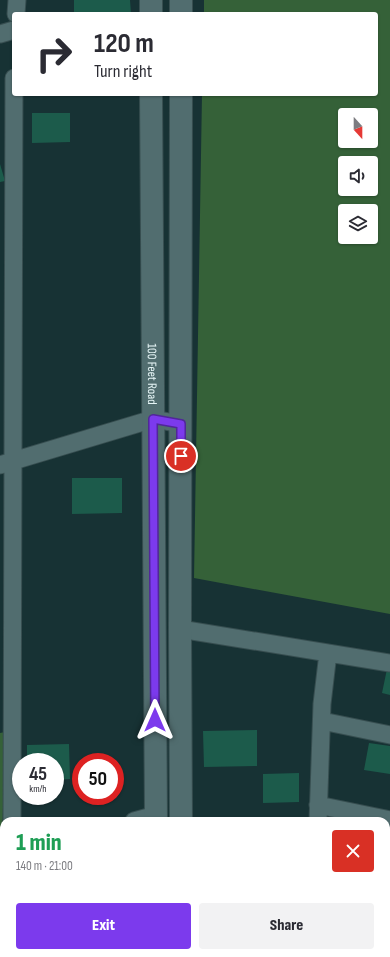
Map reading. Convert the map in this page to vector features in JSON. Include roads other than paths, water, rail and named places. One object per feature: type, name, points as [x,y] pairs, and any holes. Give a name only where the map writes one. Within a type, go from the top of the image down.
[{"type":"main road","points":[[151,0],[151,12]]},
{"type":"main road","points":[[181,0],[181,12]]},
{"type":"main road","name":"100 Feet Road","points":[[151,96],[156,817]]},
{"type":"main road","points":[[181,96],[181,817]]},
{"type":"street","points":[[16,12],[17,0]]},
{"type":"street","points":[[0,34],[12,31]]},
{"type":"street","points":[[12,90],[7,119],[6,203],[6,725],[12,817]]},
{"type":"street","points":[[6,464],[153,419],[181,424]]},
{"type":"street","points":[[180,629],[390,663]]},
{"type":"street","points":[[328,653],[322,704],[318,813],[359,817]]},
{"type":"street","points":[[322,721],[390,735]]}]
